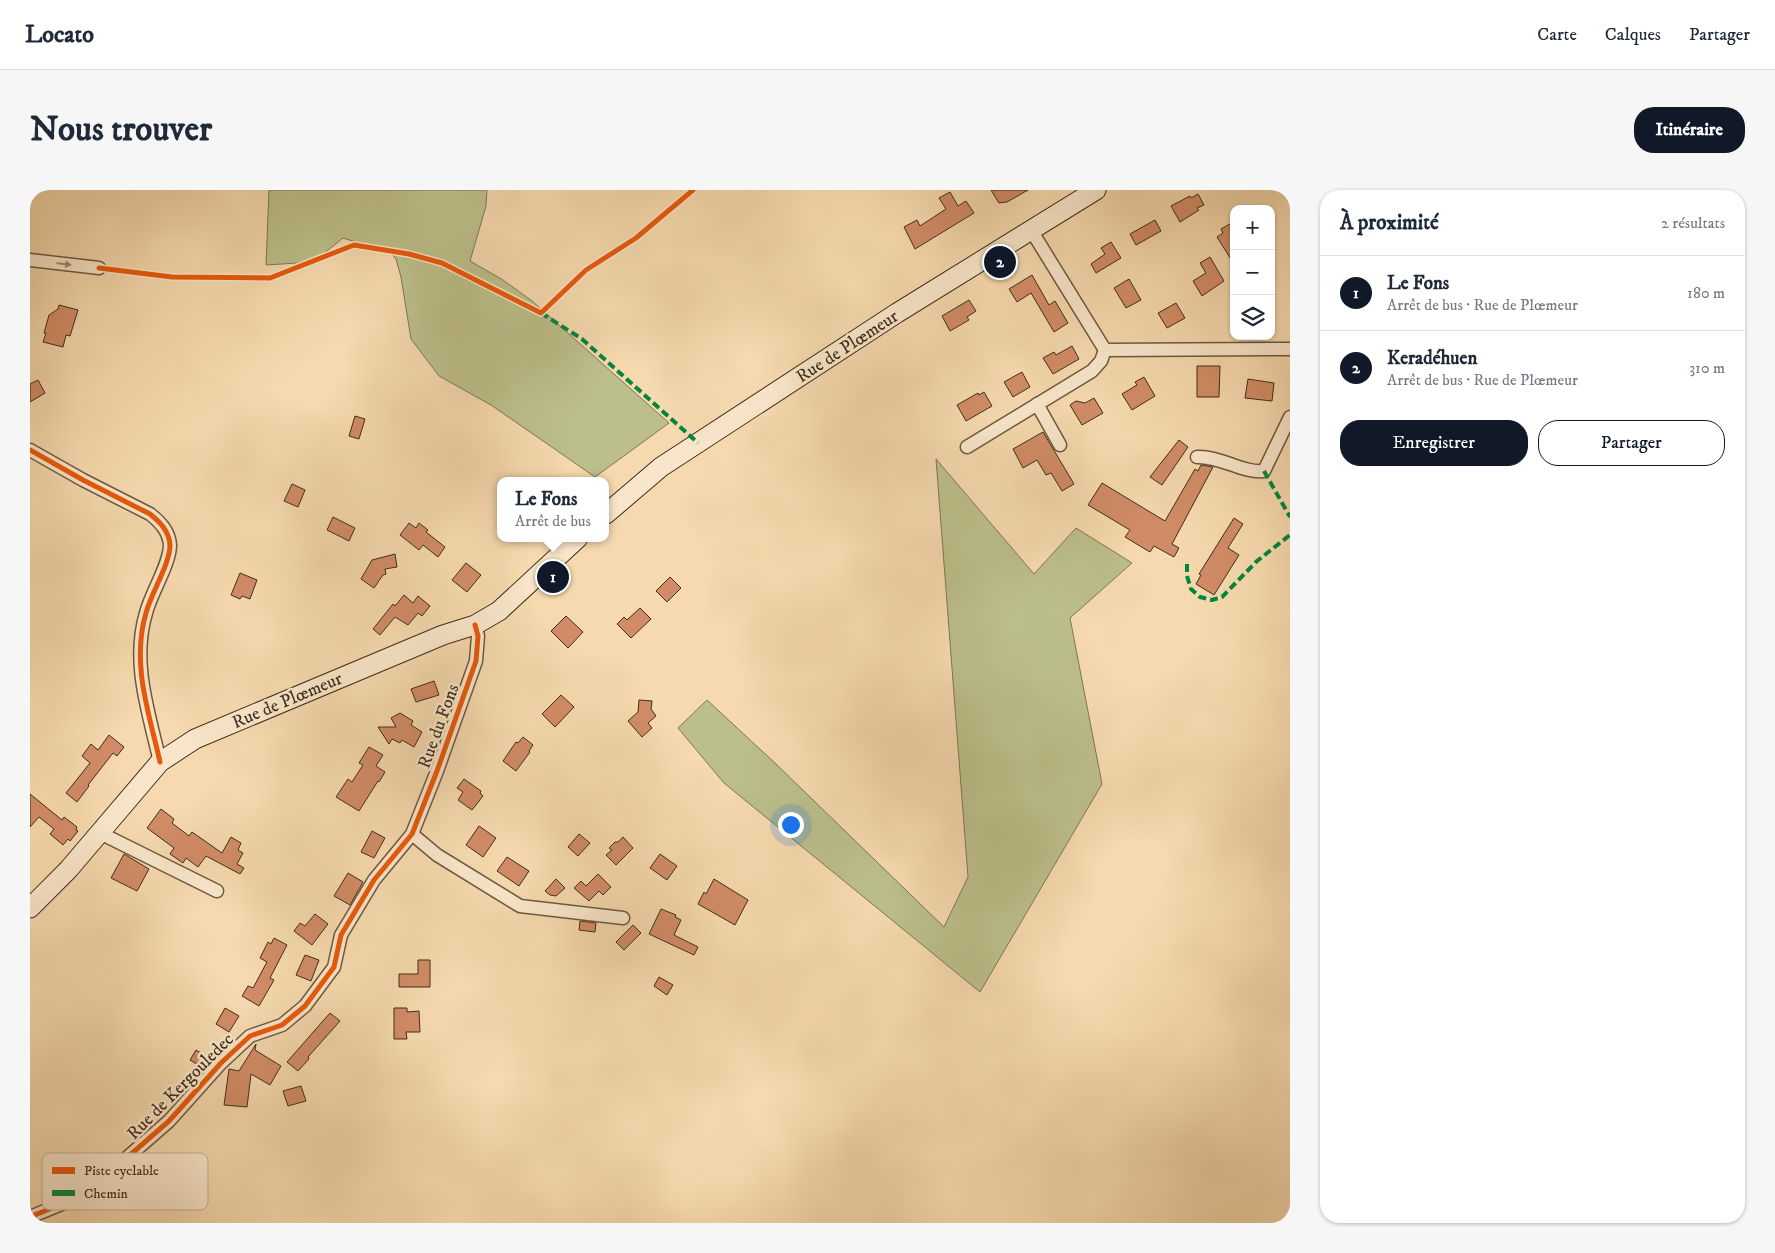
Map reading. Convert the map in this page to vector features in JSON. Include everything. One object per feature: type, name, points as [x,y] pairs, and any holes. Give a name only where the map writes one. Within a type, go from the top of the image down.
[{"type":"main road","name":"Rue de Plœmeur","points":[[609,511],[661,467],[897,313],[1096,190]]},
{"type":"main road","name":"Rue de Plœmeur","points":[[30,908],[68,870],[160,762],[195,739],[443,635],[475,625],[499,611],[574,542]]},
{"type":"street","points":[[1031,230],[1105,350]]},
{"type":"street","points":[[30,260],[99,268]]},
{"type":"street","points":[[1105,350],[1290,349]]},
{"type":"street","points":[[966,447],[1092,371],[1101,361],[1105,350]]},
{"type":"street","points":[[1037,404],[1060,445]]},
{"type":"street","points":[[1198,457],[1213,458],[1255,472],[1264,471],[1290,417]]},
{"type":"street","points":[[30,450],[83,480],[150,514],[159,521],[168,535],[169,554],[146,612],[141,635],[140,668],[160,762]]},
{"type":"street","name":"Rue du Fons","points":[[412,834],[437,771],[476,661],[478,636],[475,625]]},
{"type":"street","points":[[100,833],[217,891]]},
{"type":"street","points":[[412,834],[437,855],[520,906],[623,918]]},
{"type":"street","name":"Rue de Kergouledec","points":[[132,1153],[169,1121],[221,1063],[250,1036],[282,1025],[305,1006],[334,968],[341,936],[374,880],[412,834]]},
{"type":"street","name":"Rue de Kergouledec","points":[[30,1218],[48,1210]]},
{"type":"green space","points":[[269,190],[487,190],[486,206],[470,261],[503,280],[532,301],[669,423],[595,477],[491,405],[439,376],[411,339],[401,277],[396,259],[387,248],[378,249],[343,238],[317,259],[297,263],[266,265]]},
{"type":"green space","points":[[936,459],[1034,574],[1076,528],[1132,563],[1070,618],[1102,784],[980,992],[724,783],[678,728],[707,700],[944,927],[968,877]]},
{"type":"building","points":[[991,190],[1028,190],[1007,202],[999,203]]},
{"type":"building","points":[[950,192],[958,206],[966,201],[974,213],[915,249],[904,227],[917,220],[920,226],[946,209],[939,198]]},
{"type":"building","points":[[1198,194],[1204,205],[1197,208],[1199,210],[1180,222],[1171,206]]},
{"type":"building","points":[[1155,220],[1161,231],[1136,245],[1130,234]]},
{"type":"building","points":[[1230,224],[1230,258],[1217,237],[1223,233],[1221,229]]},
{"type":"building","points":[[1111,242],[1121,258],[1096,273],[1091,264],[1105,254],[1101,248]]},
{"type":"building","points":[[1210,257],[1224,281],[1202,296],[1193,281],[1206,273],[1200,263]]},
{"type":"building","points":[[1032,275],[1049,305],[1055,301],[1068,323],[1054,332],[1031,293],[1017,302],[1009,289]]},
{"type":"building","points":[[1129,279],[1141,300],[1126,308],[1114,288]]},
{"type":"building","points":[[969,300],[976,311],[967,317],[969,320],[950,331],[942,316]]},
{"type":"building","points":[[1176,303],[1185,318],[1167,328],[1158,313]]},
{"type":"building","points":[[59,305],[78,310],[70,336],[66,335],[63,347],[43,342],[49,315],[58,309]]},
{"type":"building","points":[[1072,346],[1079,359],[1053,374],[1043,358],[1054,352],[1056,355]]},
{"type":"building","points":[[1197,366],[1220,366],[1219,397],[1197,397]]},
{"type":"building","points":[[1022,372],[1030,387],[1013,397],[1004,382]]},
{"type":"building","points":[[1144,377],[1155,396],[1132,410],[1122,394],[1137,385],[1135,382]]},
{"type":"building","points":[[1248,379],[1274,383],[1272,401],[1245,398]]},
{"type":"building","points":[[38,380],[45,393],[30,402],[30,384]]},
{"type":"building","points":[[984,392],[992,406],[966,421],[957,405],[978,393],[979,395]]},
{"type":"building","points":[[1094,398],[1103,413],[1082,425],[1070,405],[1076,401],[1085,403]]},
{"type":"building","points":[[355,416],[365,419],[359,439],[349,436]]},
{"type":"building","points":[[1043,432],[1074,484],[1062,491],[1051,473],[1046,475],[1037,460],[1023,468],[1013,449]]},
{"type":"building","points":[[1179,440],[1188,447],[1162,485],[1150,477]]},
{"type":"building","points":[[1201,465],[1213,467],[1172,544],[1179,548],[1174,557],[1154,546],[1150,552],[1125,537],[1130,530],[1088,505],[1102,483],[1165,521],[1195,469],[1198,471]]},
{"type":"building","points":[[292,484],[305,490],[298,507],[284,501]]},
{"type":"building","points":[[333,517],[355,528],[349,541],[327,530]]},
{"type":"building","points":[[1234,518],[1243,524],[1228,548],[1239,555],[1214,595],[1196,584],[1201,575],[1199,574]]},
{"type":"building","points":[[409,523],[416,528],[419,523],[428,530],[426,532],[445,547],[438,557],[423,545],[419,550],[400,535]]},
{"type":"building","points":[[395,554],[397,567],[385,569],[386,574],[383,575],[374,588],[361,579],[372,560]]},
{"type":"building","points":[[466,563],[481,575],[467,592],[452,580]]},
{"type":"building","points":[[240,573],[257,580],[250,599],[242,596],[240,599],[231,595]]},
{"type":"building","points":[[670,577],[681,588],[667,602],[656,591]]},
{"type":"building","points":[[404,595],[413,603],[418,596],[430,606],[422,616],[418,613],[408,625],[395,617],[380,635],[373,629],[393,604],[395,606]]},
{"type":"building","points":[[640,608],[651,619],[631,638],[617,624],[624,617],[627,620]]},
{"type":"building","points":[[566,616],[583,632],[568,648],[551,631]]},
{"type":"building","points":[[434,681],[439,695],[416,702],[411,689]]},
{"type":"building","points":[[561,695],[574,707],[555,727],[542,714]]},
{"type":"building","points":[[639,700],[652,701],[651,709],[656,716],[648,723],[652,728],[642,737],[628,721],[638,712]]},
{"type":"building","points":[[400,713],[413,721],[411,725],[422,732],[414,747],[402,740],[400,743],[392,739],[389,744],[378,727],[396,727],[391,718]]},
{"type":"building","points":[[109,735],[124,747],[117,756],[113,753],[77,802],[66,793],[90,763],[82,756],[91,744],[98,750]]},
{"type":"building","points":[[523,737],[533,745],[516,771],[503,761],[516,742],[518,743]]},
{"type":"building","points":[[369,747],[383,755],[376,766],[385,772],[359,811],[336,797],[348,779],[352,782],[363,765],[359,763]]},
{"type":"building","points":[[464,779],[481,791],[480,793],[483,796],[472,810],[458,800],[463,792],[457,788]]},
{"type":"building","points":[[30,794],[62,820],[64,817],[77,827],[76,830],[78,831],[70,841],[68,839],[63,845],[50,834],[54,829],[39,817],[30,827]]},
{"type":"building","points":[[161,809],[174,819],[172,823],[189,836],[192,832],[222,853],[231,837],[241,843],[238,850],[243,853],[237,864],[244,868],[240,874],[206,856],[198,867],[186,858],[183,863],[170,854],[174,848],[147,828]]},
{"type":"building","points":[[479,826],[496,838],[483,857],[466,845]]},
{"type":"building","points":[[372,831],[385,838],[374,858],[361,852]]},
{"type":"building","points":[[579,834],[590,843],[578,856],[568,847]]},
{"type":"building","points":[[623,837],[633,848],[616,865],[606,855],[612,850],[609,848]]},
{"type":"building","points":[[124,854],[149,869],[137,891],[111,878]]},
{"type":"building","points":[[660,854],[677,866],[667,880],[650,868]]},
{"type":"building","points":[[507,857],[529,871],[519,886],[497,871]]},
{"type":"building","points":[[348,873],[363,882],[350,905],[334,896]]},
{"type":"building","points":[[598,874],[611,887],[603,895],[599,891],[589,901],[574,888],[581,881],[586,886]]},
{"type":"building","points":[[556,879],[565,888],[556,896],[550,895],[545,891]]},
{"type":"building","points":[[714,879],[748,900],[735,925],[698,904]]},
{"type":"building","points":[[661,909],[676,915],[675,917],[681,920],[674,935],[698,947],[694,955],[649,934]]},
{"type":"building","points":[[315,914],[328,924],[312,945],[294,931],[300,923],[305,926]]},
{"type":"building","points":[[580,921],[596,923],[595,932],[579,930]]},
{"type":"building","points":[[633,925],[641,933],[624,950],[616,942]]},
{"type":"building","points":[[274,938],[287,945],[270,978],[274,980],[259,1006],[242,996],[248,986],[253,988],[267,962],[260,958],[268,942],[271,944]]},
{"type":"building","points":[[305,955],[319,960],[311,981],[296,975]]},
{"type":"building","points":[[418,960],[430,960],[430,987],[399,987],[399,974],[418,974]]},
{"type":"building","points":[[659,977],[673,985],[667,995],[654,986]]},
{"type":"building","points":[[225,1008],[239,1016],[229,1032],[216,1024]]},
{"type":"building","points":[[394,1008],[407,1008],[407,1012],[419,1011],[420,1032],[406,1032],[407,1039],[394,1039]]},
{"type":"building","points":[[330,1013],[340,1021],[298,1071],[287,1062]]},
{"type":"building","points":[[256,1044],[255,1050],[281,1066],[270,1085],[251,1074],[247,1107],[224,1105],[229,1069],[239,1071]]},
{"type":"building","points":[[196,1050],[212,1060],[205,1069],[190,1060]]},
{"type":"building","points":[[301,1086],[306,1101],[288,1106],[283,1091]]},
{"type":"marked path","points":[[541,313],[582,339],[698,443]]},
{"type":"marked path","points":[[1264,471],[1290,517]]},
{"type":"marked path","points":[[1187,564],[1187,576],[1191,589],[1200,597],[1212,600],[1222,597],[1257,561],[1290,535]]},
{"type":"cycle path","points":[[99,268],[172,277],[270,278],[354,245],[409,254],[442,263],[541,313],[586,270],[636,238],[693,190]]},
{"type":"cycle path","points":[[30,450],[83,480],[150,514],[168,535],[169,553],[146,613],[140,650],[143,688],[160,762]]},
{"type":"cycle path","points":[[132,1153],[169,1121],[221,1063],[250,1036],[282,1025],[305,1006],[334,967],[341,935],[374,880],[412,834],[437,771],[476,661],[478,636],[475,625]]},
{"type":"cycle path","points":[[30,1217],[47,1210]]},
{"type":"place","name":"Keradéhuen","points":[[1000,262]]},
{"type":"place","name":"Le Fons","points":[[553,577]]}]
